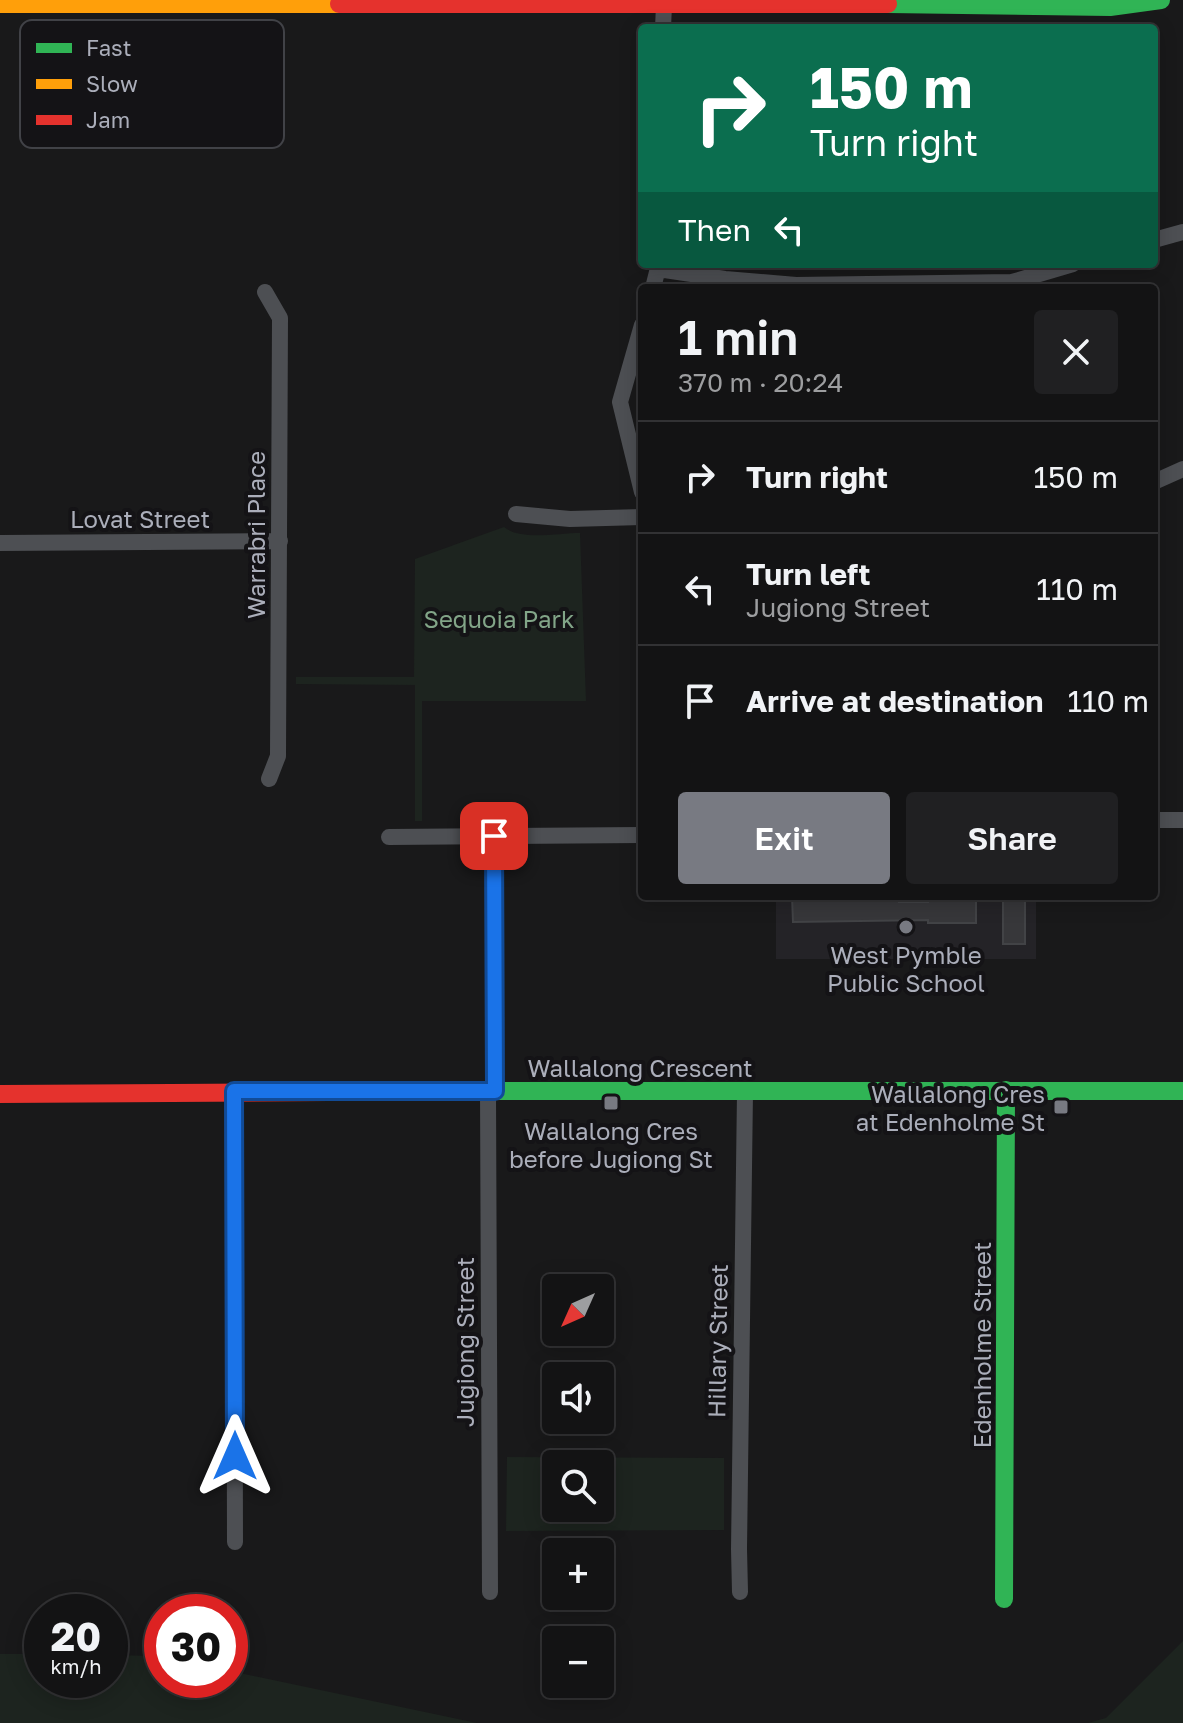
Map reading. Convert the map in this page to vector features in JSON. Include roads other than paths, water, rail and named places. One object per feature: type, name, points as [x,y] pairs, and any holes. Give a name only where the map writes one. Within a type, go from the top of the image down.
[{"type":"street","points":[[0,4],[1013,4],[1110,7],[1161,0]]},
{"type":"street","points":[[663,24],[664,5]]},
{"type":"street","points":[[1158,239],[1183,232]]},
{"type":"street","points":[[669,268],[725,279],[784,284]]},
{"type":"street","points":[[868,284],[1012,282],[1059,268]]},
{"type":"street","name":"Warrabri Place","points":[[265,292],[280,318],[278,756],[269,779]]},
{"type":"street","points":[[638,339],[620,402],[638,476]]},
{"type":"street","points":[[1158,480],[1183,469]]},
{"type":"street","points":[[516,514],[570,519],[638,517]]},
{"type":"street","name":"Lovat Street","points":[[0,543],[280,541]]},
{"type":"street","points":[[1158,820],[1183,820]]},
{"type":"street","points":[[389,837],[638,835]]},
{"type":"street","name":"Jugiong Street","points":[[490,1592],[494,836]]},
{"type":"street","name":"Edenholme Street","points":[[1004,1599],[1006,1090]]},
{"type":"street","points":[[234,1091],[235,1542]]},
{"type":"street","name":"Wallalong Crescent","points":[[0,1094],[234,1091],[1183,1091]]},
{"type":"street","name":"Hillary Street","points":[[740,1592],[745,1092]]},
{"type":"place","name":"West Pymble Public School","points":[[906,927]]},
{"type":"place","name":"Wallalong Cres before Jugiong St","points":[[611,1103]]},
{"type":"place","name":"Wallalong Cres at Edenholme St","points":[[1061,1107]]},
{"type":"park label","name":"Sequoia Park","points":[[499,618]]}]
